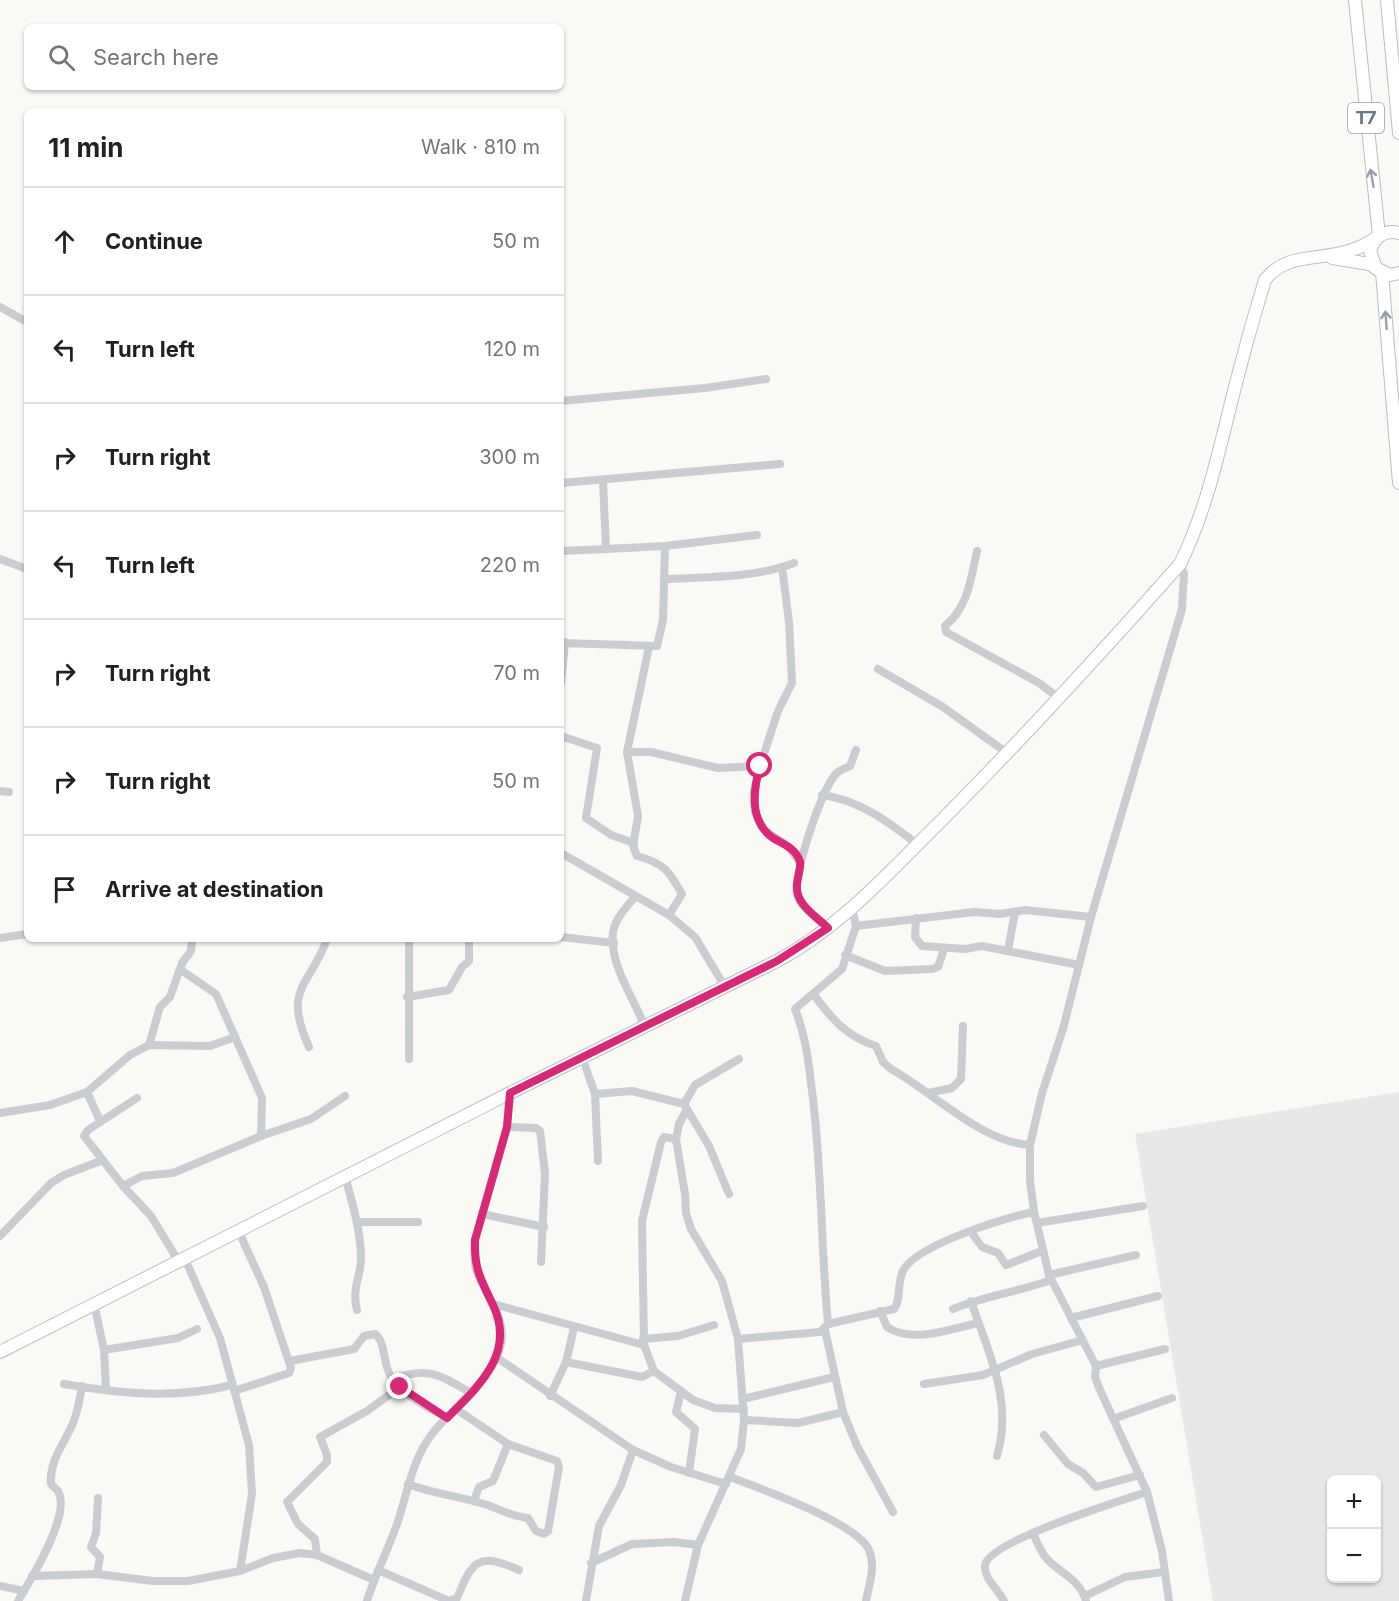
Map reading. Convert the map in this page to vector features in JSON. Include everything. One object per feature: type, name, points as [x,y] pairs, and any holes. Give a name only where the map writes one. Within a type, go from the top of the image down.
[{"type":"main road","name":"T7","points":[[1355,0],[1379,236],[1370,252],[1371,261],[1382,272],[1399,483]]},
{"type":"main road","name":"T7","points":[[1387,0],[1399,133]]},
{"type":"main road","points":[[0,1352],[795,951],[852,909],[1007,753],[1180,564],[1193,538],[1208,496],[1265,280],[1273,269],[1283,262],[1347,252],[1386,232],[1399,233]]},
{"type":"main road","points":[[1324,256],[1370,264],[1382,272],[1399,273]]},
{"type":"street","points":[[0,307],[24,320]]},
{"type":"street","points":[[564,400],[705,388],[766,379]]},
{"type":"street","points":[[564,483],[780,464]]},
{"type":"street","points":[[603,481],[606,549]]},
{"type":"street","points":[[564,551],[665,546],[757,535]]},
{"type":"street","points":[[564,643],[649,647],[659,644],[666,579],[665,546]]},
{"type":"street","points":[[977,551],[966,599],[958,613],[945,626],[946,632],[1039,683],[1059,698]]},
{"type":"street","points":[[0,560],[24,568]]},
{"type":"street","points":[[666,579],[782,567],[795,563]]},
{"type":"street","points":[[1168,1601],[1162,1551],[1140,1475],[1095,1377],[1096,1366],[1050,1278],[1034,1212],[1030,1180],[1030,1145],[1042,1094],[1063,1029],[1091,917],[1182,609],[1184,574],[1180,564]]},
{"type":"street","points":[[782,567],[789,622],[792,683],[778,711],[754,791],[758,821],[773,838],[791,849],[800,862]]},
{"type":"street","points":[[649,647],[627,752],[638,816],[634,852],[656,861],[666,869],[682,894],[669,915]]},
{"type":"street","points":[[878,669],[943,707],[1007,753]]},
{"type":"street","points":[[564,737],[598,749],[588,794],[586,818],[611,835],[634,843]]},
{"type":"street","points":[[828,928],[798,898],[796,890],[800,862],[822,795],[837,773],[850,766],[856,750]]},
{"type":"street","points":[[627,752],[651,752],[718,768],[760,766]]},
{"type":"street","points":[[822,795],[837,797],[863,807],[917,844]]},
{"type":"street","points":[[564,855],[669,915],[695,937],[725,987]]},
{"type":"street","points":[[635,897],[618,919],[613,932],[618,969],[642,1020],[640,1028]]},
{"type":"street","points":[[852,909],[856,926],[842,969],[795,1009],[806,1038],[820,1155],[820,1214],[826,1327],[834,1377],[843,1412],[857,1446],[893,1512]]},
{"type":"street","points":[[856,926],[957,913],[1025,910],[1091,917]]},
{"type":"street","points":[[1008,950],[1015,912]]},
{"type":"street","points":[[916,918],[915,931],[918,944],[944,949],[980,948],[982,946],[1079,965]]},
{"type":"street","points":[[0,938],[24,934]]},
{"type":"street","points":[[564,937],[614,943]]},
{"type":"street","points":[[149,1045],[160,1007],[170,997],[182,963],[191,951],[192,942]]},
{"type":"street","points":[[309,1047],[301,1027],[298,998],[306,975],[320,959],[326,942]]},
{"type":"street","points":[[409,942],[409,1059]]},
{"type":"street","points":[[408,997],[449,990],[462,967],[469,961],[470,942]]},
{"type":"street","points":[[845,955],[885,971],[932,969],[938,967],[944,949]]},
{"type":"street","points":[[181,970],[213,990],[262,1098],[261,1136]]},
{"type":"street","points":[[814,995],[839,1026],[857,1040],[876,1046],[886,1066],[952,1110],[997,1136],[1013,1143],[1030,1145]]},
{"type":"street","points":[[928,1093],[952,1088],[961,1079],[963,1026]]},
{"type":"street","points":[[0,1113],[50,1105],[87,1092],[130,1055],[149,1045],[210,1046],[235,1037]]},
{"type":"street","points":[[582,1057],[595,1094],[598,1161]]},
{"type":"street","points":[[685,1601],[698,1545],[741,1449],[744,1409],[738,1339],[722,1281],[688,1222],[676,1138],[679,1124],[695,1085],[739,1059]]},
{"type":"street","points":[[595,1094],[632,1091],[686,1106],[712,1152],[729,1194]]},
{"type":"street","points":[[87,1092],[100,1121]]},
{"type":"street","points":[[367,1601],[397,1524],[408,1484],[425,1444],[471,1393],[496,1357],[502,1335],[493,1304],[475,1266],[475,1240],[507,1127],[510,1093]]},
{"type":"street","points":[[123,1186],[142,1176],[166,1175],[261,1136],[312,1119],[345,1096]]},
{"type":"street","points":[[137,1098],[100,1121],[84,1136],[123,1186],[151,1216],[182,1260],[217,1330],[249,1446],[252,1472],[250,1510],[240,1571]]},
{"type":"street","points":[[507,1127],[536,1128],[540,1131],[545,1173],[542,1262]]},
{"type":"street","points":[[676,1138],[664,1137],[661,1142],[643,1213],[644,1342],[654,1371],[681,1391],[705,1406],[744,1409]]},
{"type":"street","points":[[0,1236],[51,1183],[64,1175],[103,1160]]},
{"type":"street","points":[[345,1176],[357,1222],[361,1257],[354,1290],[357,1310]]},
{"type":"street","points":[[1037,1223],[1143,1206]]},
{"type":"street","points":[[738,1339],[826,1327],[880,1311],[888,1311],[896,1306],[899,1278],[908,1263],[938,1245],[991,1222],[1034,1212]]},
{"type":"street","points":[[482,1214],[544,1227]]},
{"type":"street","points":[[357,1222],[418,1222]]},
{"type":"street","points":[[64,1384],[183,1395],[233,1388],[289,1373],[290,1361],[264,1287],[238,1230]]},
{"type":"street","points":[[971,1232],[982,1247],[998,1253],[1006,1265],[1042,1251]]},
{"type":"street","points":[[953,1309],[994,1294],[1024,1290],[1050,1278],[1136,1255]]},
{"type":"street","points":[[1071,1318],[1158,1296]]},
{"type":"street","points":[[971,1301],[1003,1400],[1004,1417],[997,1456]]},
{"type":"street","points":[[94,1303],[104,1350],[106,1389]]},
{"type":"street","points":[[493,1304],[574,1328],[644,1342],[678,1336],[714,1325]]},
{"type":"street","points":[[880,1311],[887,1327],[902,1334],[929,1333],[978,1323]]},
{"type":"street","points":[[550,1396],[566,1362],[574,1328]]},
{"type":"street","points":[[104,1350],[178,1338],[197,1329]]},
{"type":"street","points":[[290,1361],[354,1349],[364,1336],[375,1334],[380,1341],[384,1362],[393,1379],[400,1387],[447,1418]]},
{"type":"street","points":[[924,1384],[972,1378],[995,1371],[1032,1354],[1083,1340]]},
{"type":"street","points":[[1096,1366],[1165,1349]]},
{"type":"street","points":[[496,1357],[550,1396],[633,1450],[689,1473],[728,1480],[819,1514],[861,1538],[870,1551],[873,1567],[866,1601]]},
{"type":"street","points":[[566,1362],[642,1377],[654,1371]]},
{"type":"street","points":[[393,1379],[414,1372],[431,1372],[471,1393]]},
{"type":"street","points":[[743,1399],[834,1377]]},
{"type":"street","points":[[18,1601],[50,1547],[55,1530],[59,1498],[58,1490],[51,1484],[51,1475],[60,1446],[76,1416],[82,1386]]},
{"type":"street","points":[[317,1555],[315,1539],[294,1519],[287,1502],[327,1462],[327,1455],[320,1437],[368,1410],[400,1387]]},
{"type":"street","points":[[681,1391],[676,1412],[695,1430],[689,1473]]},
{"type":"street","points":[[1113,1419],[1172,1398]]},
{"type":"street","points":[[408,1484],[436,1494],[474,1501],[511,1516],[528,1518],[536,1531],[544,1534],[548,1532],[559,1464],[508,1443],[456,1409]]},
{"type":"street","points":[[744,1420],[774,1423],[806,1422],[843,1412]]},
{"type":"street","points":[[1044,1435],[1068,1464],[1083,1473],[1096,1487],[1140,1475]]},
{"type":"street","points":[[474,1501],[479,1488],[493,1481],[508,1443]]},
{"type":"street","points":[[586,1601],[599,1526],[621,1485],[633,1450]]},
{"type":"street","points":[[1004,1601],[991,1583],[985,1569],[986,1562],[994,1551],[1033,1533],[1146,1492]]},
{"type":"street","points":[[97,1574],[99,1555],[91,1547],[96,1533],[98,1498]]},
{"type":"street","points":[[1033,1533],[1041,1552],[1049,1561],[1075,1580],[1085,1598],[1125,1577],[1164,1572]]},
{"type":"street","points":[[591,1563],[632,1544],[674,1542],[698,1545]]},
{"type":"street","points":[[32,1576],[97,1574],[164,1581],[188,1581],[240,1571],[285,1554],[317,1555],[374,1580]]},
{"type":"street","points":[[378,1570],[449,1601],[457,1598],[472,1565],[479,1561],[496,1561],[519,1570]]},
{"type":"street","points":[[0,1586],[24,1591]]},
{"type":"shaded area","points":[[1399,1092],[1399,1601],[1213,1601],[1135,1134]]},
{"type":"route","points":[[400,1387],[425,1406],[447,1418],[471,1393],[500,1350],[502,1335],[498,1317],[477,1273],[474,1258],[475,1240],[510,1115],[510,1093],[777,961],[828,928],[798,898],[796,890],[800,862],[788,846],[773,838],[758,821],[754,791],[760,766]]}]
